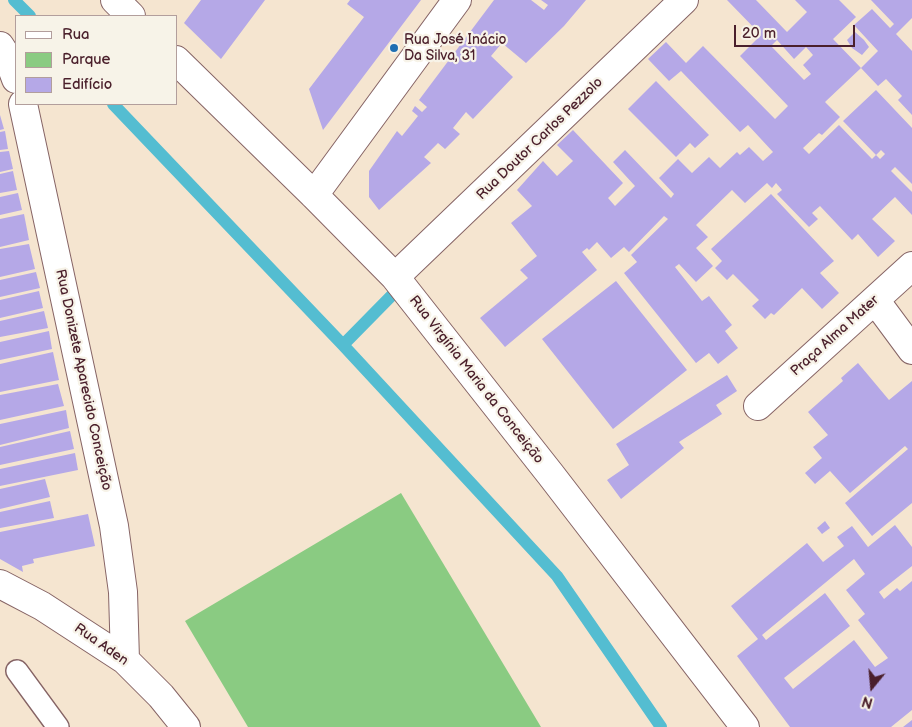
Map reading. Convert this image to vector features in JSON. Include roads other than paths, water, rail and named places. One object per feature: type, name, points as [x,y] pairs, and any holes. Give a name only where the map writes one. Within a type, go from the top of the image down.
[{"type":"street","points":[[115,0],[131,15]]},
{"type":"street","points":[[314,195],[457,0]]},
{"type":"street","name":"Rua Doutor Carlos Pezzolo","points":[[395,277],[684,0]]},
{"type":"street","points":[[0,46],[9,60],[15,75]]},
{"type":"street","name":"Rua Virgínia Maria da Conceição","points":[[178,62],[395,277],[745,727]]},
{"type":"street","name":"Rua Donizete Aparecido Conceição","points":[[24,105],[114,526],[123,592],[125,660]]},
{"type":"street","name":"Praça Alma Mater","points":[[758,406],[912,266]]},
{"type":"street","points":[[875,300],[912,350]]},
{"type":"street","name":"Rua Aden","points":[[0,584],[42,606],[125,660],[161,696],[186,727]]},
{"type":"lane","points":[[16,671],[58,727]]},
{"type":"waterway","points":[[14,0],[29,15]]},
{"type":"waterway","points":[[114,105],[343,345],[557,576],[661,727]]},
{"type":"waterway","points":[[343,345],[403,284]]},
{"type":"place","name":"Rua José Inácio Da Silva, 31","points":[[394,48]]}]
